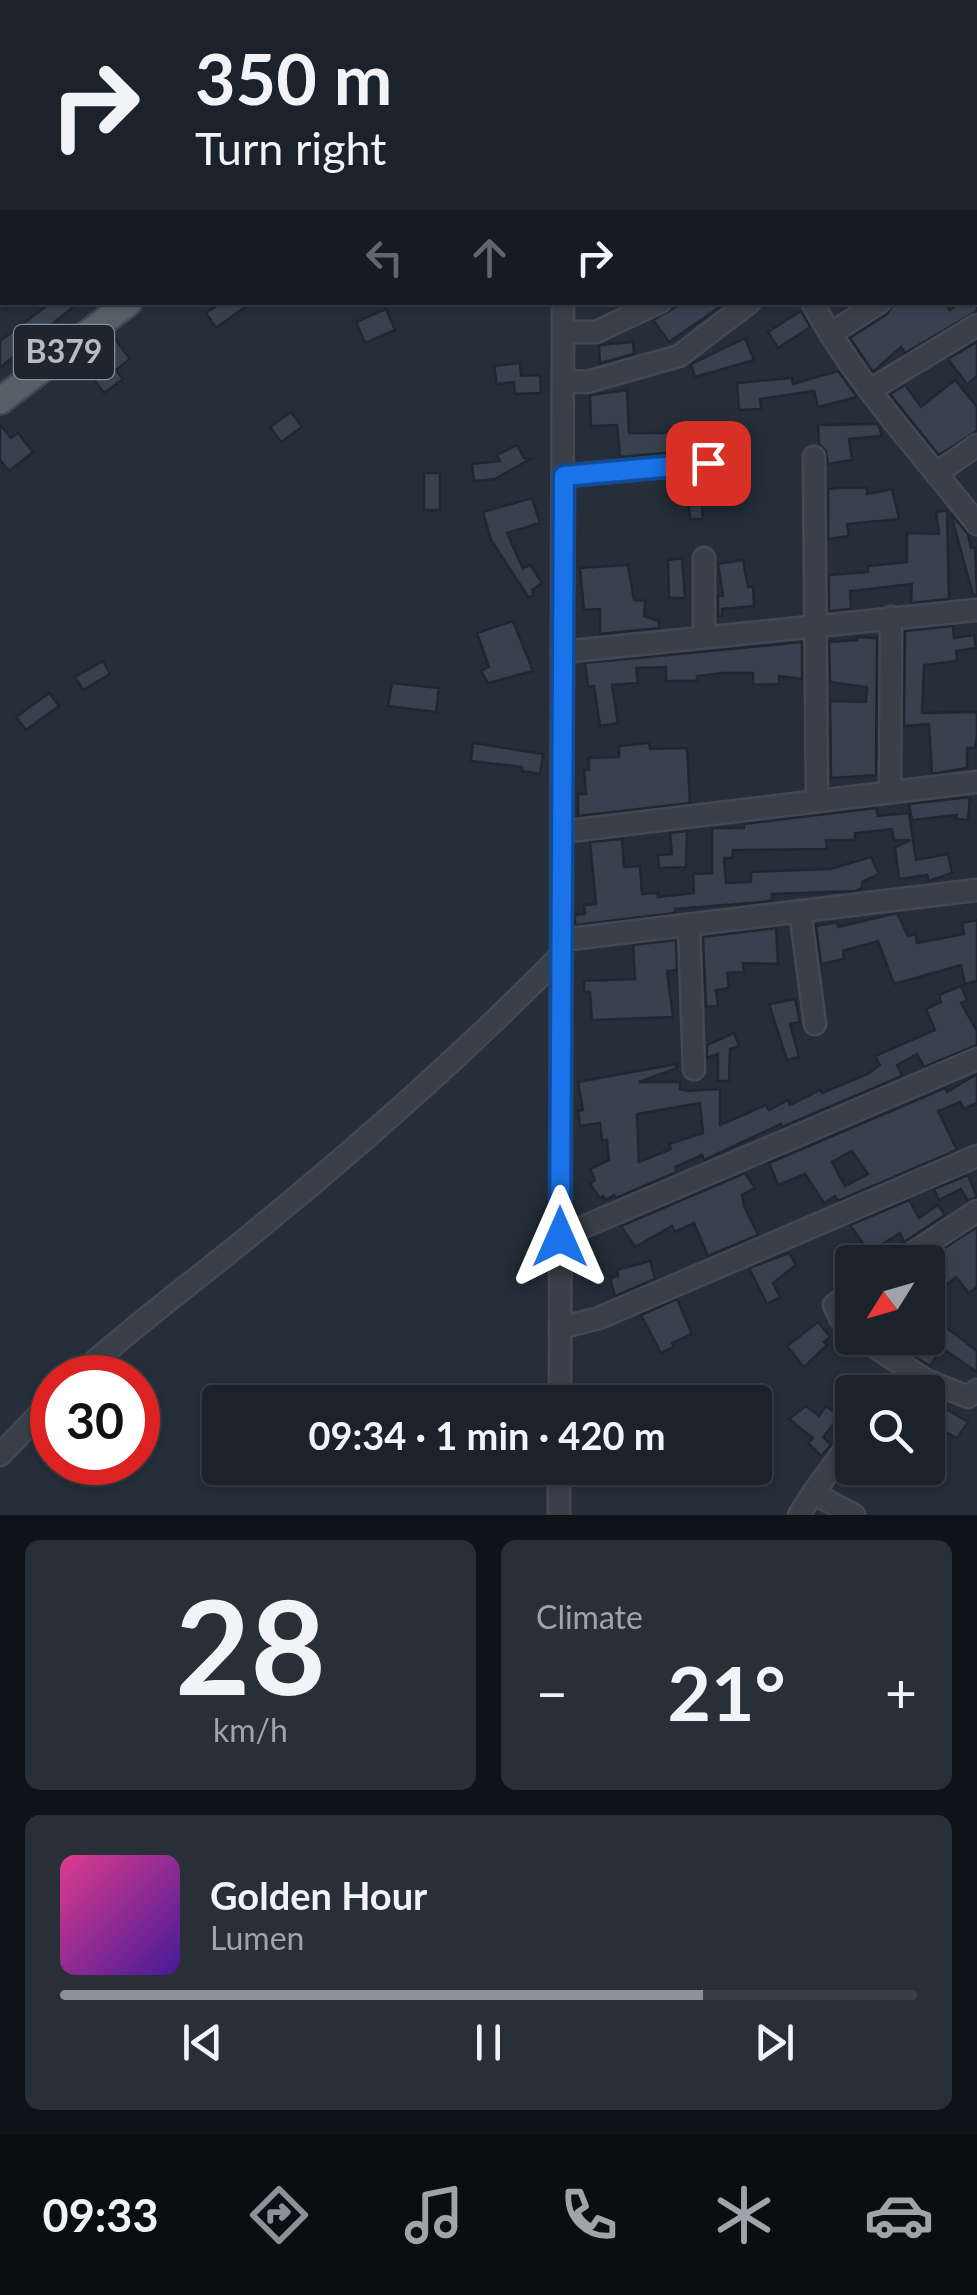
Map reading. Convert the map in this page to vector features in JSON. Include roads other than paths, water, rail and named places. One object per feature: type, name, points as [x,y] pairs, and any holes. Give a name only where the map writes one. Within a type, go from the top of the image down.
[{"type":"main road","name":"B379","points":[[0,401],[125,305]]},
{"type":"street","points":[[560,1385],[564,305]]},
{"type":"street","points":[[564,332],[596,332],[654,305]]},
{"type":"street","points":[[564,381],[587,382],[679,356],[746,305]]},
{"type":"street","points":[[814,305],[870,390],[977,524]]},
{"type":"street","points":[[830,334],[875,305]]},
{"type":"street","points":[[870,390],[977,325]]},
{"type":"street","points":[[938,473],[977,444]]},
{"type":"street","points":[[814,457],[817,800]]},
{"type":"street","points":[[564,476],[708,463]]},
{"type":"street","points":[[704,558],[704,636]]},
{"type":"street","points":[[562,652],[977,610]]},
{"type":"street","points":[[890,792],[891,618]]},
{"type":"street","points":[[561,832],[977,782]]},
{"type":"street","points":[[101,1355],[270,1220],[508,1009],[562,947],[977,890]]},
{"type":"street","points":[[800,912],[816,1024]]},
{"type":"street","points":[[690,928],[694,1069]]},
{"type":"street","points":[[560,1237],[977,1059]]},
{"type":"street","points":[[560,1328],[598,1318],[977,1156]]},
{"type":"street","points":[[925,1245],[977,1211]]},
{"type":"street","points":[[888,1355],[926,1380],[968,1397],[977,1390]]},
{"type":"street","points":[[0,1455],[30,1424]]},
{"type":"street","points":[[799,1515],[835,1463]]},
{"type":"street","points":[[559,1485],[559,1515]]},
{"type":"street","points":[[813,1493],[854,1515]]}]
